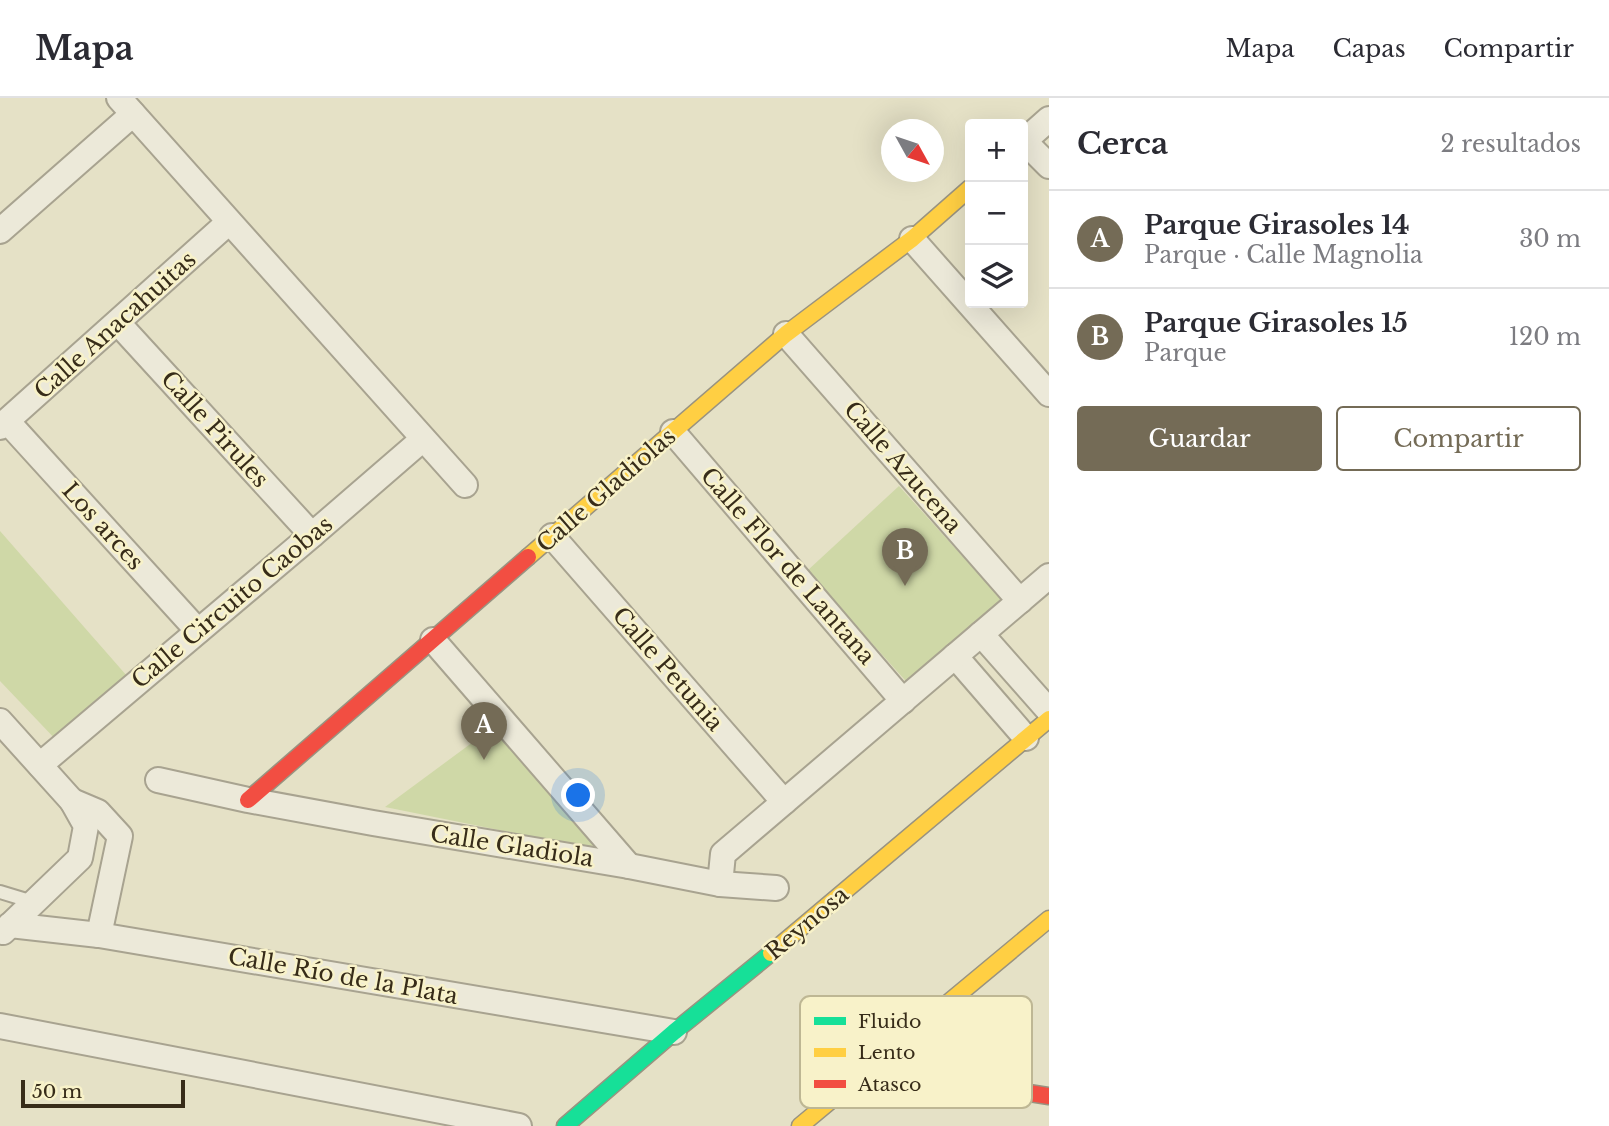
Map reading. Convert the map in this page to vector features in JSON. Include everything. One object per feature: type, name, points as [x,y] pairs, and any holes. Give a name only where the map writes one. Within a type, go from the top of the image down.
[{"type":"street","points":[[0,231],[126,106],[465,485]]},
{"type":"street","points":[[1028,138],[1049,119]]},
{"type":"street","points":[[1028,146],[1049,166]]},
{"type":"street","name":"Calle Gladiolas","points":[[248,800],[786,334],[912,239],[965,192]]},
{"type":"street","name":"Calle Anacahuitas","points":[[4,424],[229,222]]},
{"type":"street","points":[[912,239],[1049,394]]},
{"type":"street","name":"Calle Pirules","points":[[118,323],[312,536]]},
{"type":"street","name":"Calle Azucena","points":[[786,334],[1020,601]]},
{"type":"street","name":"Los arces","points":[[4,424],[198,631]]},
{"type":"street","name":"Calle Flor de Lantana","points":[[673,432],[903,701]]},
{"type":"street","name":"Calle Circuito Caobas","points":[[40,765],[423,439]]},
{"type":"street","name":"Calle Petunia","points":[[552,537],[784,802]]},
{"type":"street","points":[[720,884],[723,854],[1049,576]]},
{"type":"street","points":[[981,634],[1049,711]]},
{"type":"street","points":[[433,640],[629,866]]},
{"type":"street","points":[[955,656],[1026,738]]},
{"type":"street","name":"Reynosa","points":[[565,1126],[1049,719]]},
{"type":"street","points":[[0,721],[72,801],[86,826],[80,858],[5,930]]},
{"type":"street","name":"Calle Gladiola","points":[[158,780],[248,800],[720,884],[776,888]]},
{"type":"street","points":[[72,801],[98,812],[120,836],[99,935]]},
{"type":"street","points":[[956,996],[1049,919]]},
{"type":"street","name":"Calle Río de la Plata","points":[[5,930],[99,935],[674,1032]]},
{"type":"street","points":[[0,1026],[519,1126]]},
{"type":"street","points":[[800,1126],[821,1108]]},
{"type":"lane","points":[[0,892],[33,902]]},
{"type":"green space","points":[[899,486],[1003,601],[913,689],[807,571]]},
{"type":"green space","points":[[0,531],[127,676],[59,743],[0,681]]},
{"type":"green space","points":[[492,728],[579,826],[598,850],[385,807]]},
{"type":"traffic: fast","points":[[565,1126],[771,953]]},
{"type":"traffic: slow","points":[[528,557],[786,334],[912,239],[965,192]]},
{"type":"traffic: slow","points":[[771,953],[1049,719]]},
{"type":"traffic: slow","points":[[956,996],[1049,919]]},
{"type":"traffic: slow","points":[[800,1126],[822,1108]]},
{"type":"traffic: jam","points":[[248,800],[528,557]]},
{"type":"traffic: jam","points":[[1032,1093],[1049,1096]]},
{"type":"place","name":"Parque Girasoles 15","points":[[905,586]]},
{"type":"place","name":"Parque Girasoles 14","points":[[484,760]]}]
